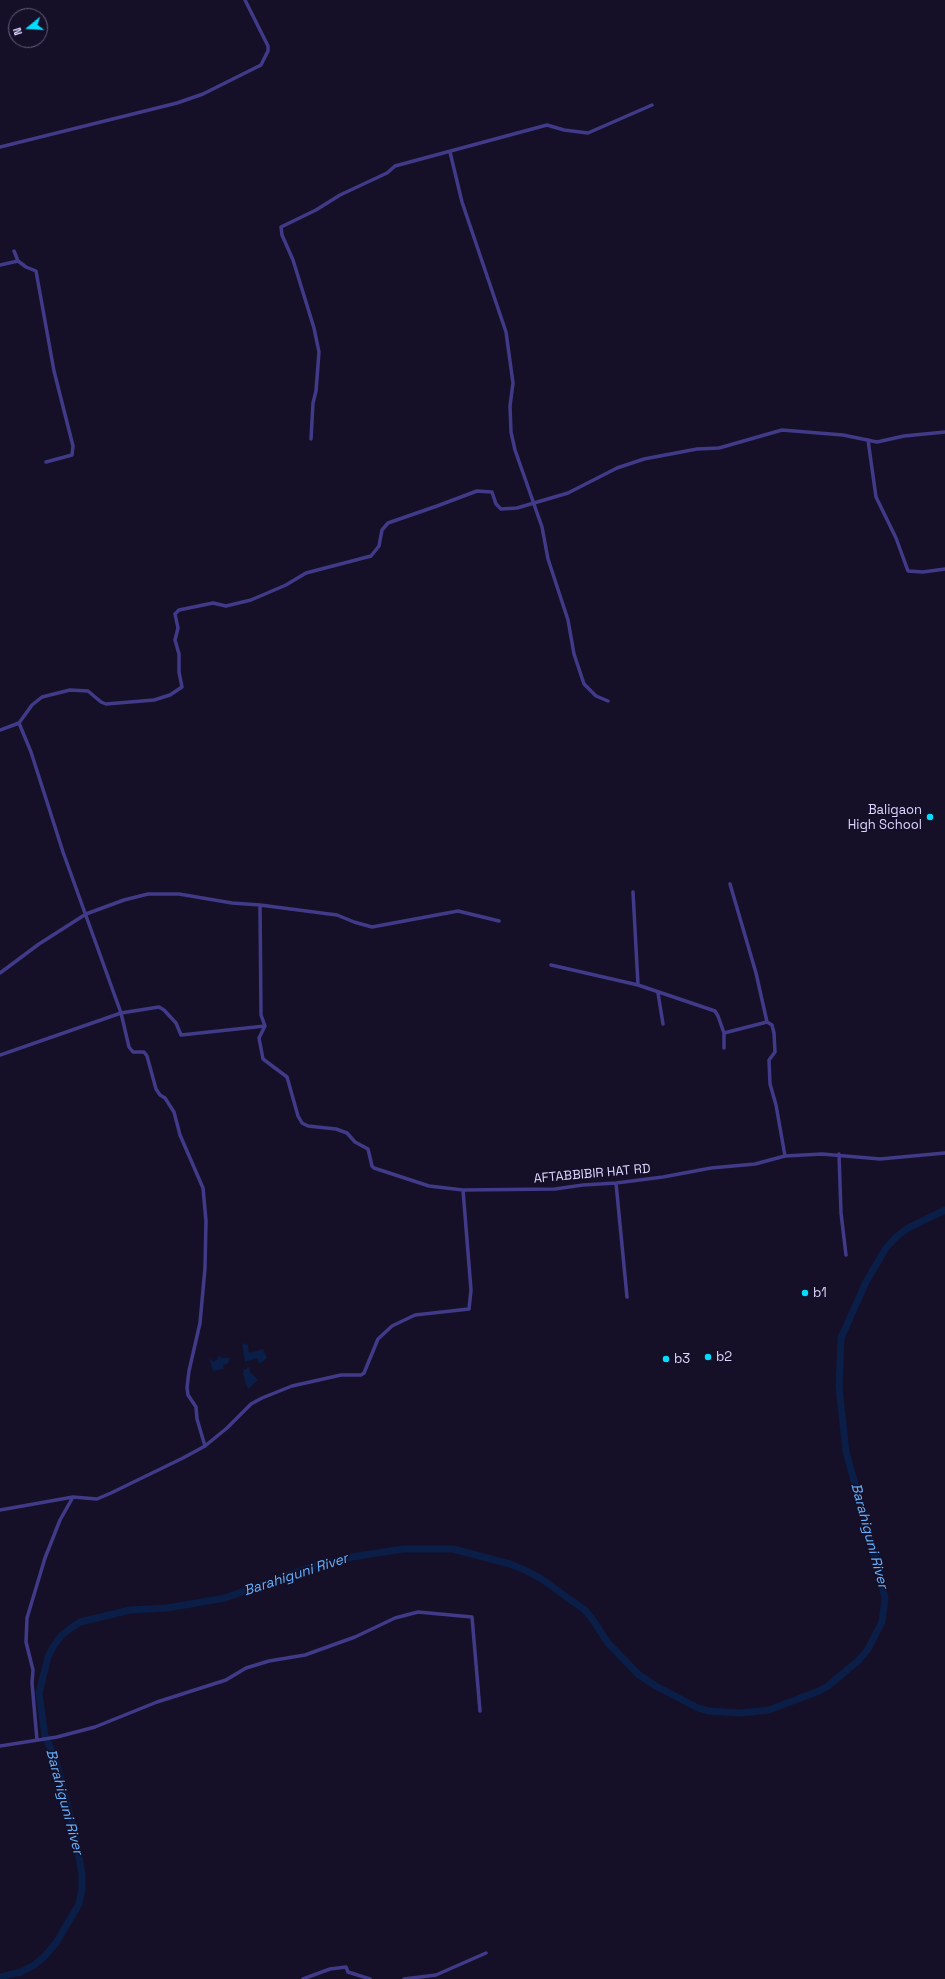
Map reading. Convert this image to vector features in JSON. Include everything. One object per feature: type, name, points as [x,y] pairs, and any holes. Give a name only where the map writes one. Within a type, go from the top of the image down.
[{"type":"street","points":[[0,147],[177,103],[203,94],[261,65],[268,51],[268,46],[245,0]]},
{"type":"street","points":[[311,439],[313,403],[316,391],[319,352],[314,328],[293,260],[282,235],[281,227],[316,210],[340,195],[387,173],[395,166],[547,124],[564,130],[588,134],[652,105]]},
{"type":"street","points":[[450,152],[462,202],[506,332],[513,383],[510,406],[511,432],[515,450],[542,528],[548,559],[568,620],[574,654],[584,684],[596,696],[608,700]]},
{"type":"street","points":[[14,251],[18,261],[26,267],[36,271],[54,371],[72,446],[72,455],[46,462]]},
{"type":"street","points":[[0,265],[18,261]]},
{"type":"street","points":[[0,730],[19,723],[32,704],[42,697],[70,690],[88,691],[101,702],[106,704],[154,700],[180,690],[182,688],[182,683],[179,672],[179,654],[175,640],[178,628],[175,614],[179,610],[208,604],[226,606],[252,600],[286,586],[306,573],[371,556],[379,546],[382,530],[388,523],[477,491],[492,492],[499,507],[505,510],[533,504],[568,493],[616,468],[644,459],[697,449],[719,448],[782,430],[828,433],[877,442],[904,436],[945,432]]},
{"type":"street","points":[[868,440],[876,497],[896,538],[908,571],[923,572],[945,569]]},
{"type":"street","points":[[19,723],[31,752],[63,852],[86,914],[107,978],[121,1013],[129,1047],[133,1052],[146,1054],[158,1093],[165,1098],[174,1112],[180,1135],[199,1176],[206,1199],[205,1268],[200,1323],[189,1371],[187,1388],[188,1395],[196,1407],[197,1419],[205,1446]]},
{"type":"street","points":[[730,884],[756,973],[767,1022],[772,1025],[774,1033],[775,1052],[769,1060],[770,1084],[776,1105],[785,1156]]},
{"type":"street","points":[[632,892],[638,985]]},
{"type":"street","points":[[0,973],[39,944],[86,914],[124,900],[158,893],[179,894],[232,904],[260,905],[337,915],[372,927],[458,912],[499,921]]},
{"type":"street","points":[[0,1055],[121,1013],[158,1007],[164,1010],[176,1023],[181,1035],[265,1026],[261,1014],[260,905]]},
{"type":"street","points":[[552,965],[638,985],[714,1012],[718,1016],[724,1033],[724,1048]]},
{"type":"street","points":[[658,993],[663,1024]]},
{"type":"street","points":[[724,1033],[767,1022]]},
{"type":"street","name":"AFTABBIBIR HAT RD","points":[[265,1026],[259,1038],[263,1059],[285,1075],[298,1116],[302,1123],[308,1126],[336,1129],[347,1133],[355,1142],[368,1149],[372,1166],[374,1168],[429,1186],[463,1190],[555,1188],[664,1177],[711,1168],[755,1164],[785,1156],[839,1154],[880,1159],[945,1153]]},
{"type":"street","points":[[839,1154],[841,1213],[846,1255]]},
{"type":"street","points":[[616,1183],[627,1297]]},
{"type":"street","points":[[0,1510],[73,1498],[97,1498],[111,1494],[205,1446],[227,1428],[251,1404],[262,1398],[292,1386],[341,1375],[361,1375],[364,1373],[378,1339],[392,1326],[415,1315],[469,1309],[471,1290],[463,1190]]},
{"type":"street","points":[[37,1740],[32,1683],[33,1668],[26,1642],[27,1618],[45,1558],[60,1520],[73,1498]]},
{"type":"street","points":[[0,1746],[57,1737],[95,1726],[157,1702],[226,1680],[246,1668],[269,1662],[305,1656],[354,1637],[395,1618],[418,1612],[472,1617],[480,1711]]},
{"type":"street","points":[[404,1979],[436,1974],[486,1953]]},
{"type":"street","points":[[302,1979],[330,1970],[346,1967],[348,1972],[370,1979]]},
{"type":"water","points":[[242,1343],[248,1345],[249,1353],[263,1349],[267,1358],[259,1364],[257,1358],[245,1362]]},
{"type":"water","points":[[220,1356],[221,1358],[229,1358],[229,1361],[227,1364],[223,1365],[224,1369],[213,1371],[209,1358],[213,1362]]},
{"type":"water","points":[[249,1367],[250,1372],[258,1380],[248,1389],[243,1374],[244,1370]]},
{"type":"waterway","name":"Barahiguni River","points":[[0,1977],[21,1972],[34,1965],[44,1957],[56,1943],[79,1904],[82,1889],[82,1875],[76,1839],[55,1758],[45,1736],[39,1693],[48,1657],[53,1647],[61,1636],[80,1622],[130,1610],[167,1608],[225,1598],[311,1567],[352,1557],[403,1549],[453,1549],[510,1564],[540,1578],[585,1610],[608,1643],[639,1675],[656,1686],[696,1707],[708,1711],[740,1713],[769,1710],[819,1691],[828,1686],[859,1660],[868,1649],[882,1622],[885,1599],[878,1566],[846,1452],[839,1387],[841,1338],[866,1282],[886,1248],[896,1237],[908,1228],[945,1210]]},
{"type":"place","name":"Baligaon High School","points":[[930,817]]},
{"type":"place","name":"b1","points":[[805,1293]]},
{"type":"place","name":"b2","points":[[708,1357]]},
{"type":"place","name":"b3","points":[[666,1359]]}]
